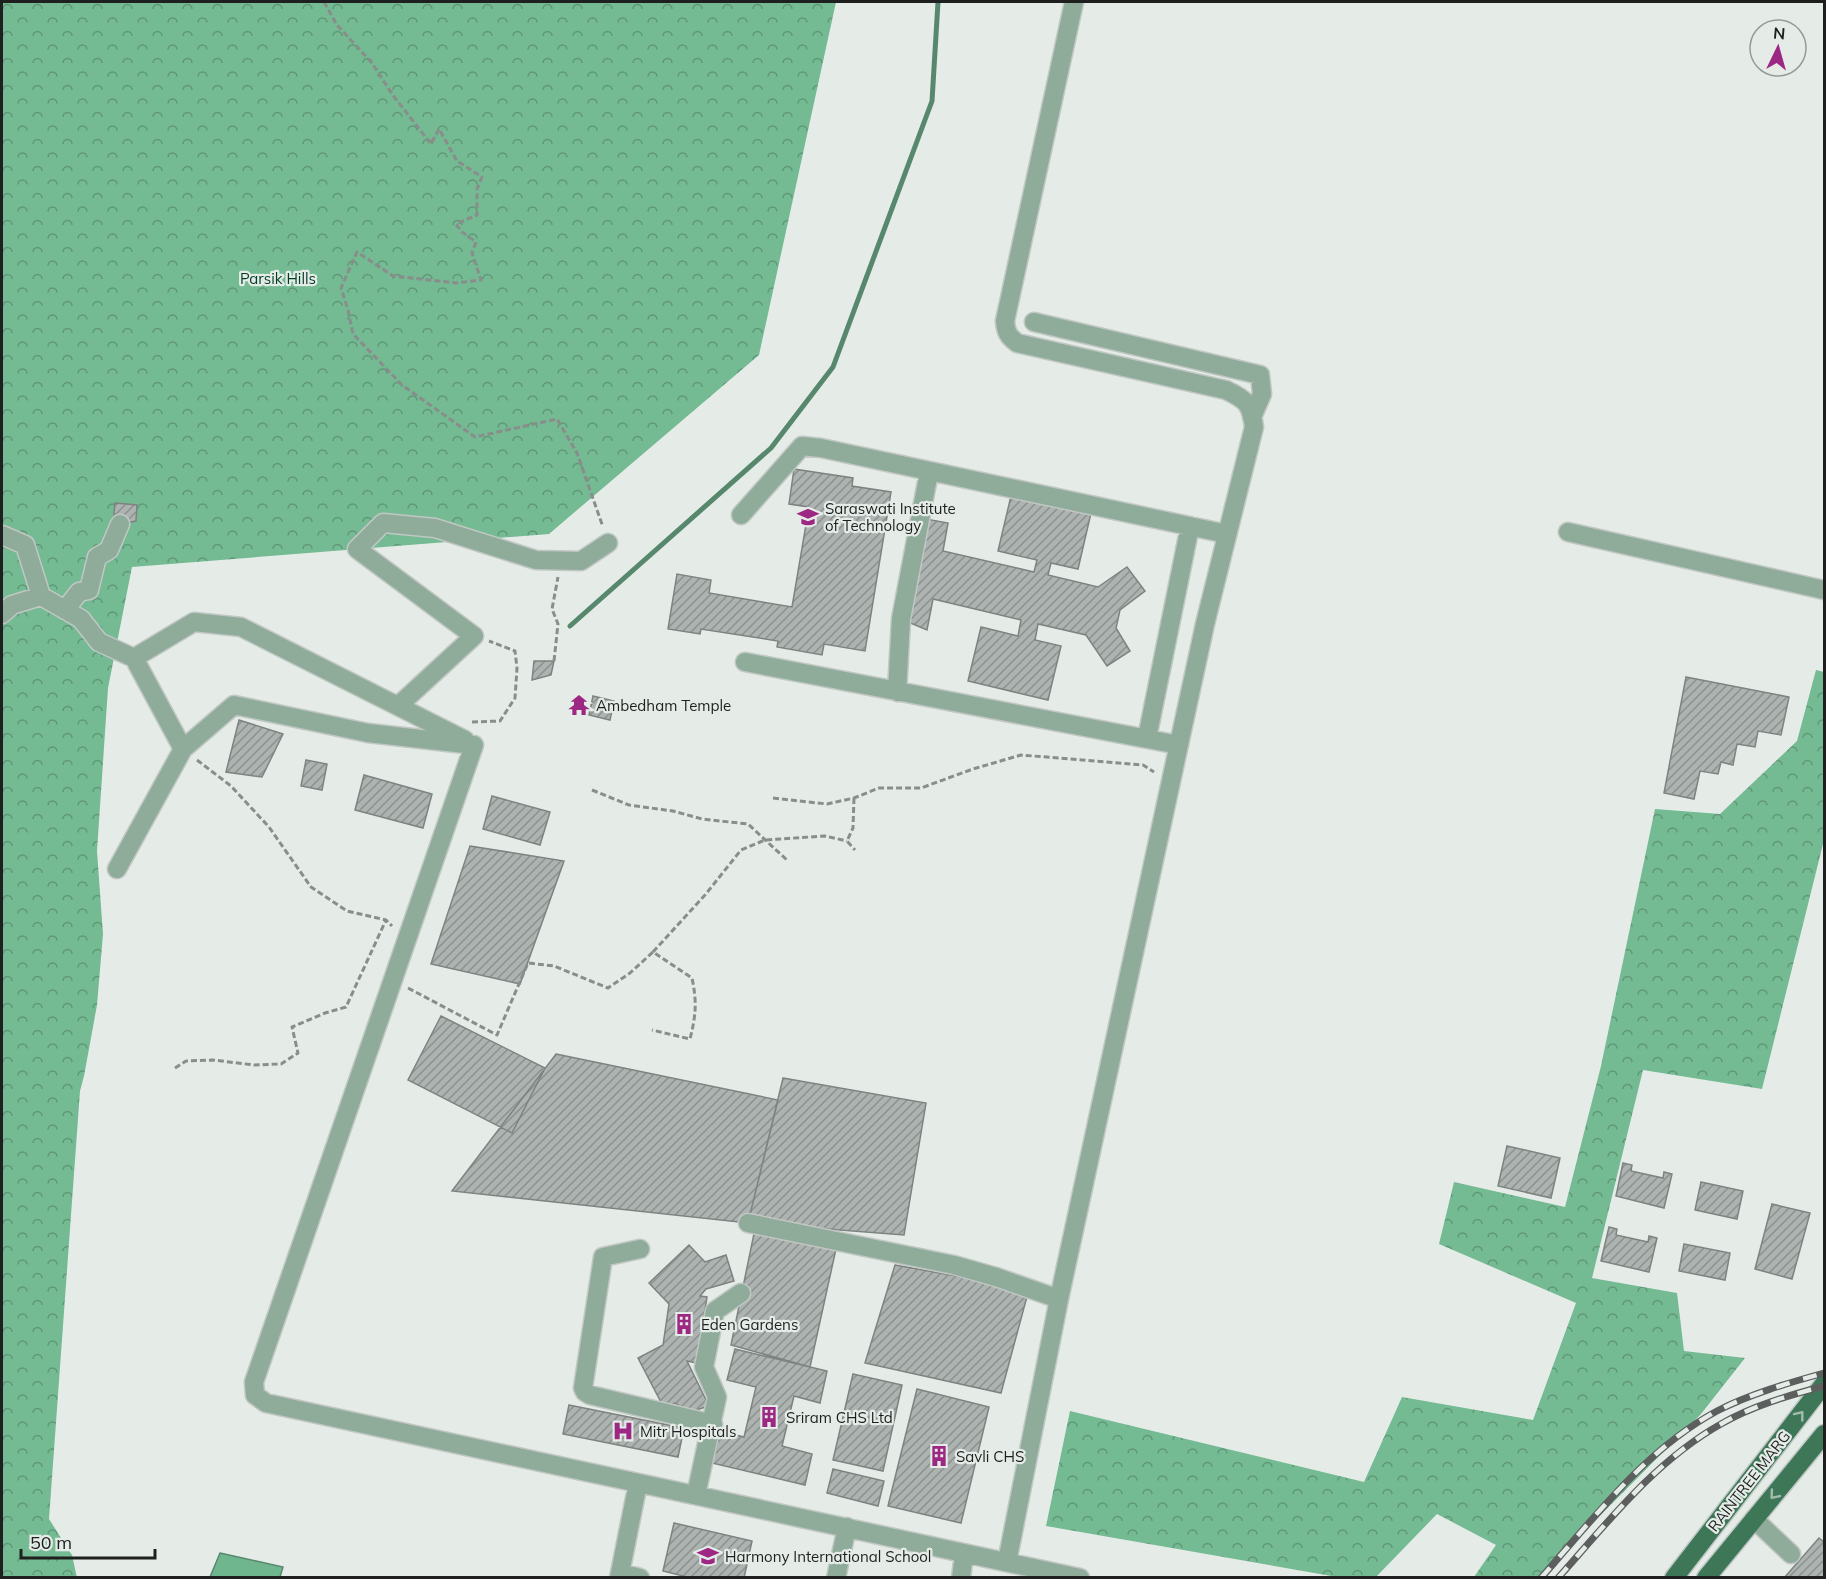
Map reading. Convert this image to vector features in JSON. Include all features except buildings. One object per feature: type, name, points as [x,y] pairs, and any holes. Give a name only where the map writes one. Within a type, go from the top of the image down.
[{"type":"main road","name":"RAINTREE MARG","points":[[1674,1578],[1824,1384]]},
{"type":"main road","name":"RAINTREE MARG","points":[[1706,1578],[1824,1434]]},
{"type":"street","points":[[1007,1562],[1059,1299],[1205,624],[1254,427],[1251,409],[1243,398],[1227,390],[1017,343],[1006,331],[1005,321],[1074,2]]},
{"type":"street","points":[[1034,322],[1260,375],[1262,394],[1252,417]]},
{"type":"street","points":[[741,515],[802,447],[820,448],[1227,534]]},
{"type":"street","points":[[897,692],[901,619],[929,471]]},
{"type":"street","points":[[398,706],[474,636],[357,549],[383,523],[435,528],[536,560],[581,561],[608,543]]},
{"type":"street","points":[[65,610],[79,592],[88,590],[97,557],[109,549],[120,524]]},
{"type":"street","points":[[1147,738],[1190,526]]},
{"type":"street","points":[[1568,532],[1824,590]]},
{"type":"street","points":[[2,535],[25,545],[41,596],[81,619],[99,642],[134,658],[183,749]]},
{"type":"street","points":[[2,614],[12,605],[41,596]]},
{"type":"street","points":[[134,658],[194,622],[241,627],[474,745]]},
{"type":"street","points":[[745,662],[1179,745]]},
{"type":"street","points":[[117,869],[183,749],[234,705],[368,733],[474,745]]},
{"type":"street","points":[[474,745],[254,1382],[255,1395],[266,1403],[1080,1578]]},
{"type":"street","points":[[748,1223],[954,1265],[1059,1299]]},
{"type":"street","points":[[640,1249],[603,1257],[583,1388],[590,1395],[713,1424]]},
{"type":"street","points":[[696,1495],[717,1397],[704,1366],[715,1311],[741,1293]]},
{"type":"street","points":[[638,1483],[619,1575],[640,1578]]},
{"type":"street","points":[[1754,1519],[1791,1554]]},
{"type":"street","points":[[836,1578],[847,1527]]},
{"type":"street","points":[[961,1578],[964,1554]]},
{"type":"path","points":[[324,2],[337,25],[372,63],[392,94],[431,144],[439,129],[456,161],[482,177],[477,189],[477,216],[456,224],[462,232],[476,242],[472,253],[481,280],[456,283],[393,276],[357,252],[341,288],[353,334],[402,385],[475,437],[557,419],[577,453],[608,543]]},
{"type":"path","points":[[554,661],[558,624],[552,609],[563,561]]},
{"type":"path","points":[[467,721],[476,723],[500,721],[515,698],[518,668],[515,651],[474,636]]},
{"type":"path","points":[[183,749],[231,786],[269,827],[311,887],[347,911],[386,920],[407,939]]},
{"type":"path","points":[[773,798],[827,804],[854,798],[879,788],[921,788],[1021,755],[1143,765],[1171,783]]},
{"type":"path","points":[[592,790],[629,805],[673,811],[702,819],[748,824],[788,861]]},
{"type":"path","points":[[847,841],[853,828],[854,798]]},
{"type":"path","points":[[393,981],[497,1035],[528,963],[554,966],[608,988],[630,974],[653,952],[705,895],[741,850],[765,840],[825,836],[847,841],[855,850]]},
{"type":"path","points":[[175,1068],[186,1061],[213,1060],[254,1065],[281,1064],[298,1053],[292,1026],[346,1007],[386,920]]},
{"type":"path","points":[[652,1030],[690,1038],[696,999],[692,978],[653,952]]},
{"type":"green space","name":"Parsik Hills","points":[[2,2],[836,2],[759,355],[549,534],[132,567],[108,688],[97,851],[103,934],[97,1005],[80,1091],[49,1519],[72,1555],[77,1578],[2,1577]]},
{"type":"green space","points":[[1816,670],[1824,672],[1824,840],[1762,1089],[1643,1070],[1592,1278],[1677,1293],[1684,1351],[1745,1358],[1701,1414],[1539,1577],[1474,1577],[1496,1545],[1437,1514],[1375,1578],[1337,1577],[1046,1526],[1070,1411],[1364,1482],[1402,1397],[1533,1420],[1576,1303],[1439,1244],[1454,1182],[1565,1207],[1601,1066],[1655,809],[1720,814],[1797,741]]},
{"type":"shaded area","points":[[220,1553],[283,1567],[280,1577],[210,1577]]},
{"type":"waterway","points":[[570,626],[771,448],[833,367],[932,101],[938,2]]},
{"type":"railway","points":[[1541,1578],[1622,1487],[1644,1465],[1691,1427],[1743,1399],[1824,1373]]},
{"type":"railway","points":[[1558,1578],[1614,1514],[1654,1474],[1697,1439],[1758,1406],[1824,1386]]},
{"type":"place","name":"Saraswati Institute of Technology","points":[[808,517]]},
{"type":"place","name":"Ambedham Temple","points":[[579,705]]},
{"type":"place","name":"Eden Gardens","points":[[684,1324]]},
{"type":"place","name":"Sriram CHS Ltd","points":[[769,1417]]},
{"type":"place","name":"Mitr Hospitals","points":[[623,1431]]},
{"type":"place","name":"Savli CHS","points":[[939,1456]]},
{"type":"place","name":"Harmony International School","points":[[708,1556]]}]
